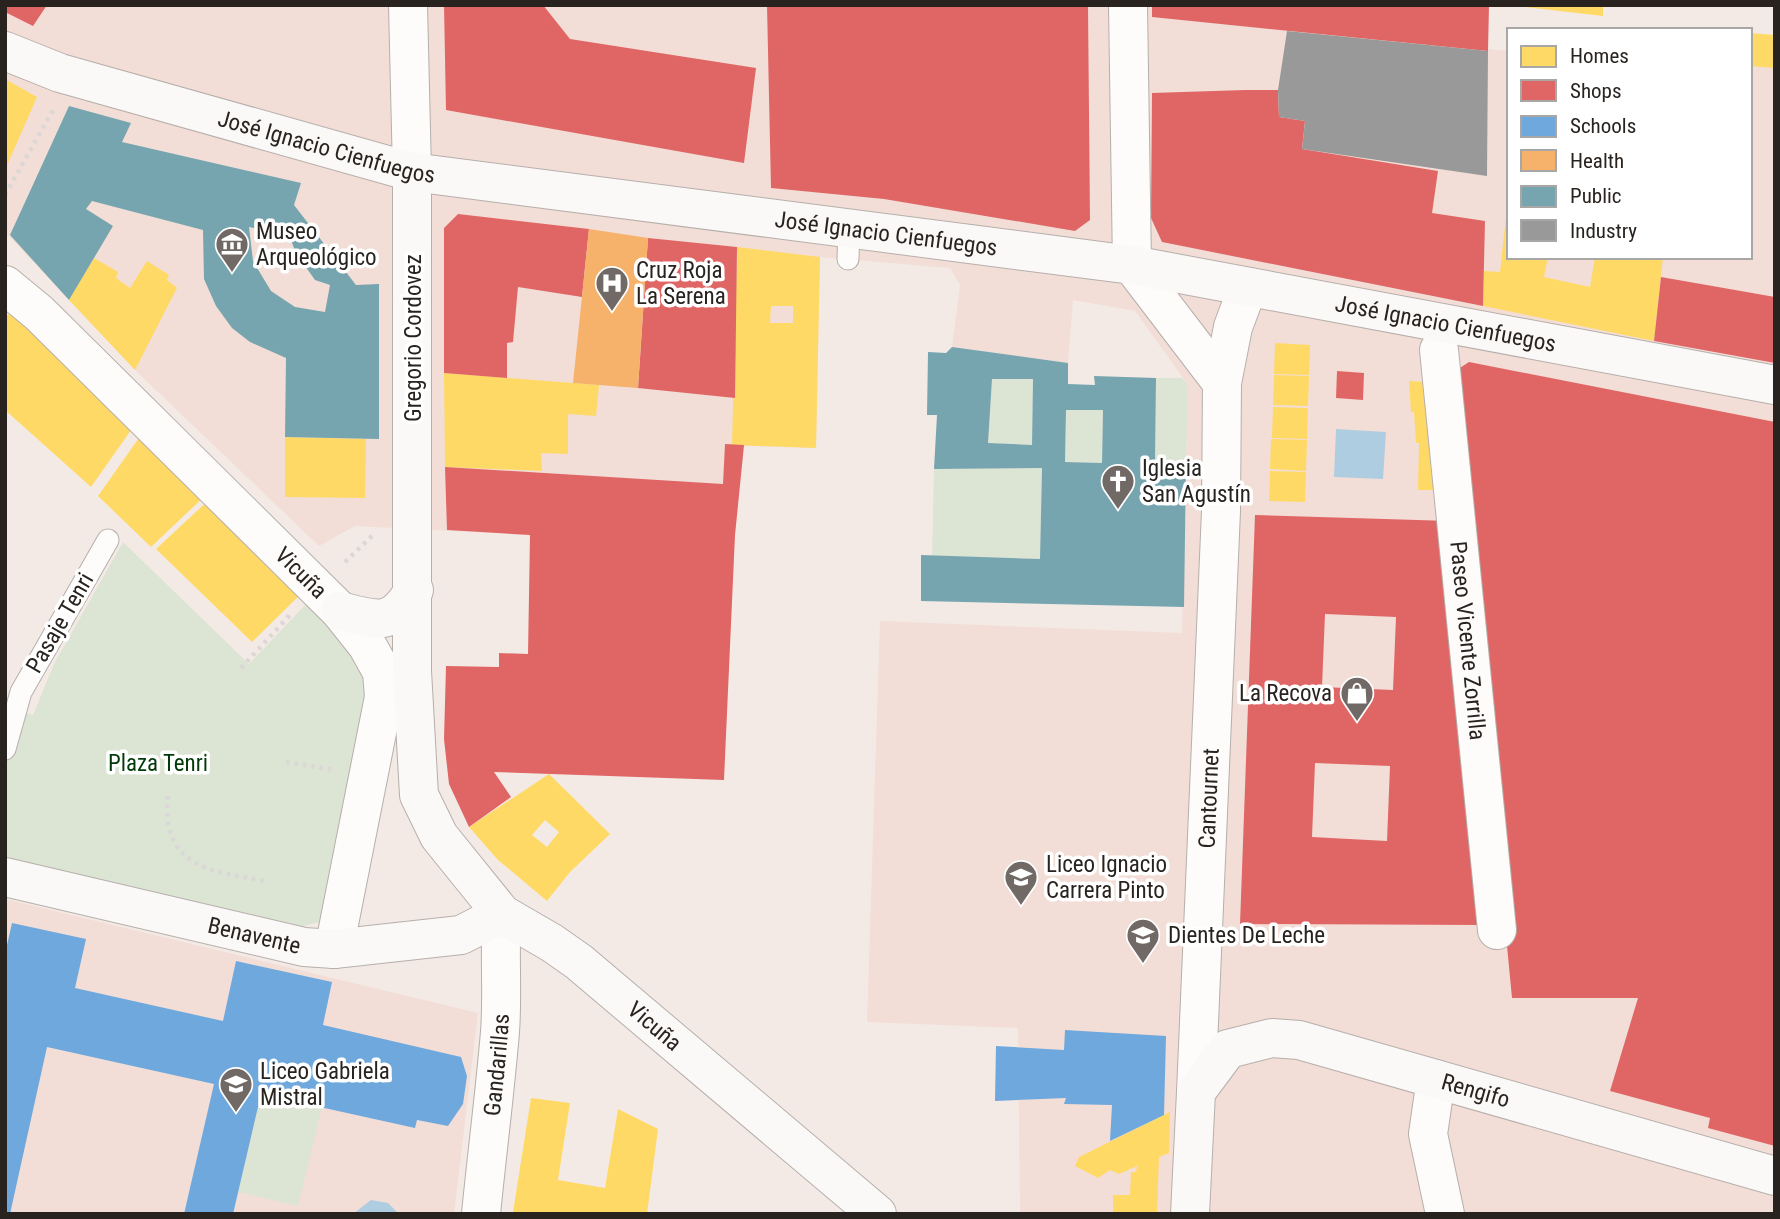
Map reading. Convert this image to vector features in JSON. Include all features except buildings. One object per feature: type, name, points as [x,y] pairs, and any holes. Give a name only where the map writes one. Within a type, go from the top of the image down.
[{"type":"street","name":"Gregorio Cordovez","points":[[408,5],[412,172],[412,671]]},
{"type":"street","points":[[1128,5],[1132,265],[1222,383]]},
{"type":"street","name":"José Ignacio Cienfuegos","points":[[5,51],[60,73],[412,172],[848,244],[1132,265],[1775,385]]},
{"type":"street","name":"Vicuña","points":[[5,285],[39,313],[340,611],[367,645],[382,671],[384,697],[372,771],[334,949]]},
{"type":"street","name":"Cantournet","points":[[1190,1214],[1221,511],[1222,383],[1233,327],[1248,286]]},
{"type":"street","name":"Paseo Vicente Zorrilla","points":[[1438,350],[1497,930]]},
{"type":"street","points":[[340,611],[376,620],[402,610],[414,590]]},
{"type":"street","name":"Vicuña","points":[[412,671],[419,795],[439,836],[502,914],[579,962],[877,1214]]},
{"type":"street","name":"Benavente","points":[[5,877],[304,947],[334,949],[461,935],[502,914]]},
{"type":"street","name":"Gandarillas","points":[[481,1214],[500,1032],[502,1000],[498,957],[502,914]]},
{"type":"street","name":"Rengifo","points":[[1196,1092],[1228,1049],[1272,1038],[1300,1040],[1775,1176]]},
{"type":"street","points":[[1436,1079],[1428,1134],[1444,1214]]},
{"type":"lane","name":"Pasaje Tenri","points":[[5,749],[21,692],[108,540]]},
{"type":"path","points":[[5,195],[61,97],[60,73]]},
{"type":"path","points":[[340,568],[379,529]]},
{"type":"path","points":[[242,667],[298,607]]},
{"type":"path","points":[[286,762],[338,771]]},
{"type":"path","points":[[168,796],[166,816],[177,850],[206,871],[265,881]]},
{"type":"shaded area","points":[[5,5],[1367,5],[1365,37],[1507,51],[1507,259],[1752,259],[1752,48],[1775,48],[1775,1214],[1020,1214],[1018,1028],[867,1022],[880,621],[1182,633],[1188,385],[1135,311],[1073,300],[1068,363],[952,347],[960,285],[950,268],[820,257],[816,448],[744,446],[735,535],[530,535],[355,526],[319,546],[135,370],[5,232]]},
{"type":"shaded area","name":"Liceo Gabriela Mistral","points":[[5,899],[478,1013],[454,1214],[5,1214]]},
{"type":"green space","points":[[1156,378],[1182,378],[1188,385],[1186,463],[1155,463]]},
{"type":"green space","points":[[992,379],[1033,379],[1032,445],[988,443]]},
{"type":"green space","points":[[1066,410],[1103,410],[1102,463],[1065,462]]},
{"type":"green space","points":[[1042,468],[1040,559],[932,556],[934,469]]},
{"type":"green space","name":"Plaza Tenri","points":[[123,542],[249,664],[308,602],[373,678],[332,906],[319,922],[295,928],[5,864],[5,705],[33,715],[54,664]]},
{"type":"green space","points":[[261,1094],[322,1107],[298,1206],[238,1192]]},
{"type":"water","points":[[1336,429],[1386,432],[1383,479],[1334,477]]},
{"type":"water","points":[[371,1200],[388,1203],[399,1214],[353,1214]]},
{"type":"place","name":"Museo Arqueológico","points":[[232,274]]},
{"type":"place","name":"Cruz Roja La Serena","points":[[612,313]]},
{"type":"place","name":"Iglesia San Agustín","points":[[1118,511]]},
{"type":"place","name":"La Recova","points":[[1357,723]]},
{"type":"place","name":"Liceo Ignacio Carrera Pinto","points":[[1021,907]]},
{"type":"place","name":"Dientes De Leche","points":[[1143,965]]},
{"type":"place","name":"Liceo Gabriela Mistral","points":[[236,1114]]}]
